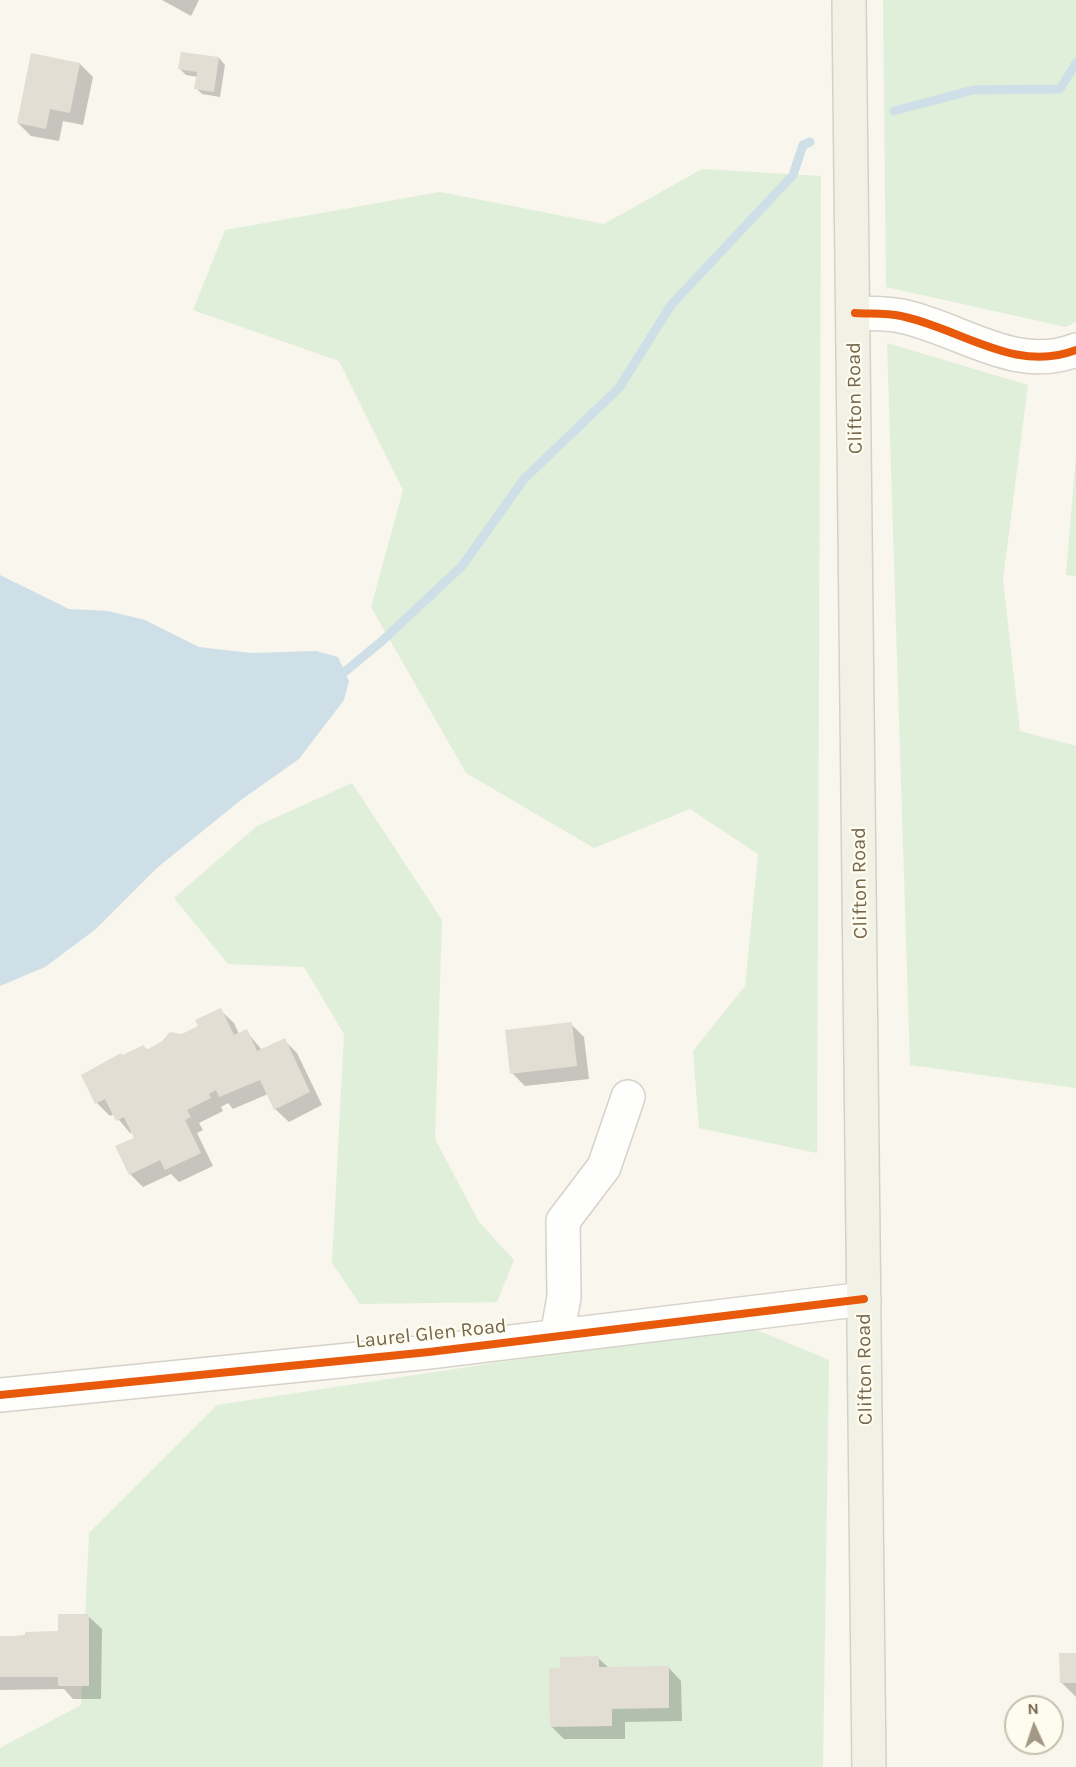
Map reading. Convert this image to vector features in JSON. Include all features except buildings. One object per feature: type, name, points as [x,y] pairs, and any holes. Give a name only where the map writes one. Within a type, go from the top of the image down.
[{"type":"main road","name":"Clifton Road","points":[[849,0],[855,313],[869,1767]]},
{"type":"street","points":[[855,313],[901,316],[1013,355],[1042,358],[1076,350]]},
{"type":"street","points":[[557,1336],[564,1297],[562,1221],[604,1167],[628,1097]]},
{"type":"street","name":"Laurel Glen Road","points":[[0,1395],[557,1336],[864,1299]]},
{"type":"green space","points":[[883,0],[1076,0],[1076,322],[1066,327],[886,287]]},
{"type":"green space","points":[[702,169],[821,176],[817,1153],[699,1128],[693,1051],[745,986],[758,854],[690,809],[594,848],[466,773],[371,607],[403,490],[339,361],[193,310],[225,230],[440,192],[604,224]]},
{"type":"green space","points":[[887,343],[1028,385],[1003,579],[1020,731],[1076,746],[1076,1088],[910,1065]]},
{"type":"green space","points":[[1076,455],[1076,576],[1066,575]]},
{"type":"green space","points":[[352,783],[442,920],[435,1139],[479,1222],[514,1260],[497,1302],[360,1304],[332,1263],[344,1034],[304,967],[228,964],[174,898],[257,826]]},
{"type":"green space","points":[[745,1325],[829,1360],[823,1767],[0,1767],[0,1748],[81,1705],[89,1533],[217,1405]]},
{"type":"shaded area","points":[[0,575],[69,609],[108,611],[145,620],[199,647],[251,653],[316,651],[338,657],[349,681],[344,700],[299,759],[241,800],[158,867],[96,929],[45,967],[0,986]]},
{"type":"waterway","points":[[894,111],[973,90],[1060,89],[1076,63]]},
{"type":"waterway","points":[[336,679],[382,641],[462,566],[524,479],[619,388],[671,305],[793,175],[803,145],[810,142]]},
{"type":"cycle path","points":[[855,313],[901,316],[1009,353],[1053,356],[1076,350]]},
{"type":"cycle path","points":[[0,1395],[429,1352],[864,1299]]}]
